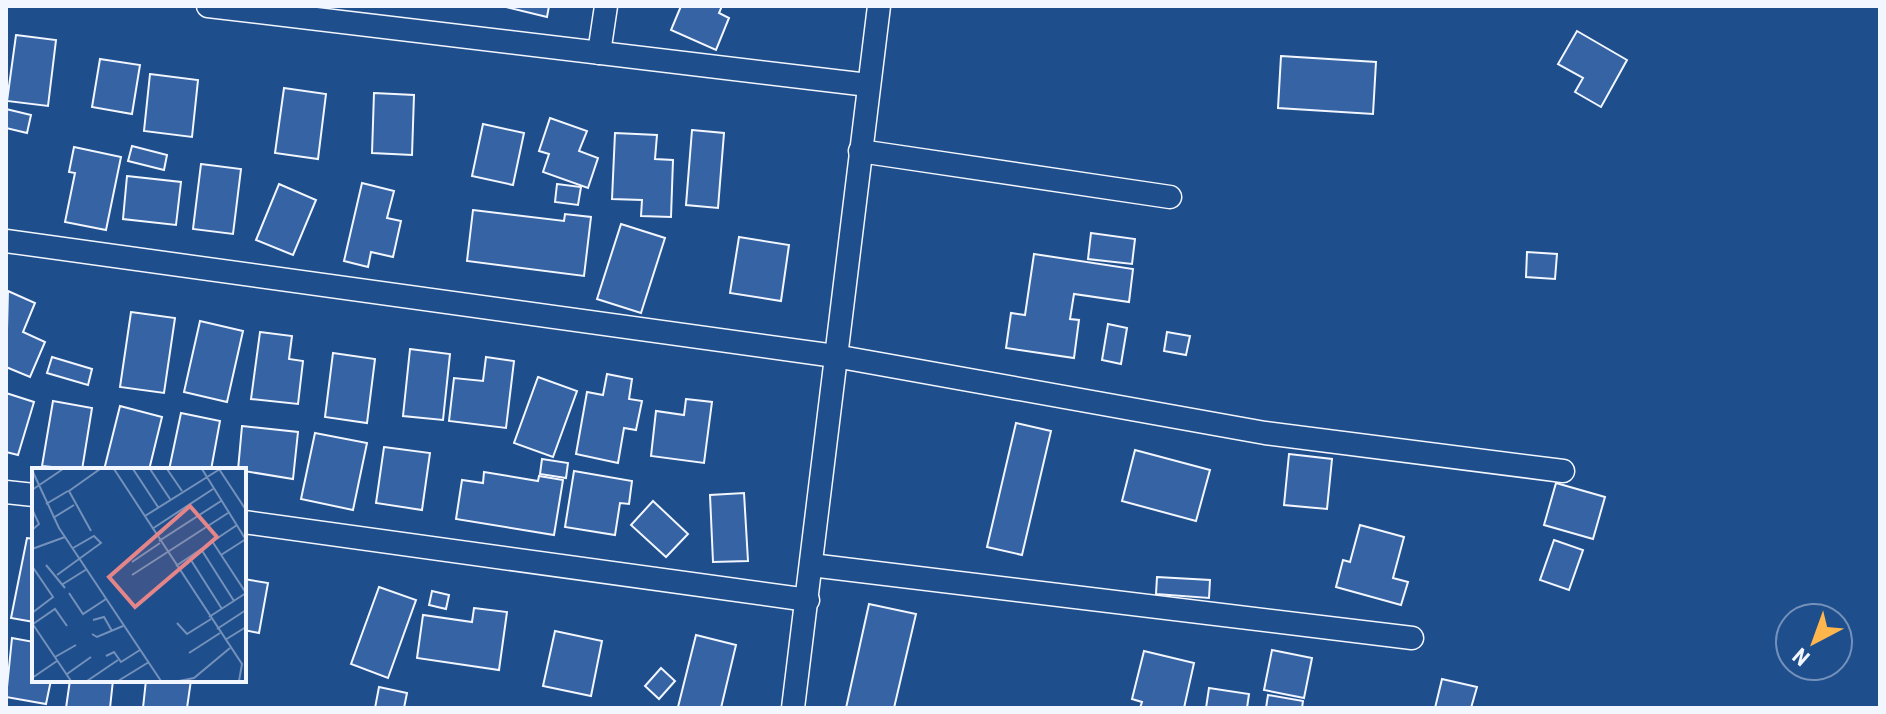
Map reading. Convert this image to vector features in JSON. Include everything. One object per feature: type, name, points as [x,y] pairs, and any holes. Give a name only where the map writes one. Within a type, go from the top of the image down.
[{"type":"street","points":[[208,6],[353,15],[599,53],[868,85]]},
{"type":"street","points":[[599,53],[606,6]]},
{"type":"street","points":[[793,708],[879,6]]},
{"type":"street","points":[[860,151],[1170,197]]},
{"type":"street","points":[[6,241],[835,356],[1265,433],[1563,471]]},
{"type":"street","points":[[6,492],[32,495]]},
{"type":"street","points":[[246,522],[808,600]]},
{"type":"street","points":[[811,565],[1412,638]]},
{"type":"building","points":[[502,6],[549,6],[547,17]]},
{"type":"building","points":[[681,6],[722,6],[719,13],[729,18],[716,50],[671,30]]},
{"type":"building","points":[[1577,31],[1627,60],[1601,107],[1575,92],[1583,78],[1558,64]]},
{"type":"building","points":[[16,35],[56,40],[48,106],[7,101]]},
{"type":"building","points":[[1281,56],[1376,62],[1373,114],[1278,108]]},
{"type":"building","points":[[100,59],[140,65],[132,114],[92,107]]},
{"type":"building","points":[[150,74],[198,80],[192,137],[144,131]]},
{"type":"building","points":[[284,88],[326,94],[318,159],[275,153]]},
{"type":"building","points":[[374,93],[414,95],[412,155],[372,153]]},
{"type":"building","points":[[6,109],[31,115],[27,133],[6,128]]},
{"type":"building","points":[[550,118],[587,131],[579,151],[598,158],[588,188],[543,172],[549,154],[539,151]]},
{"type":"building","points":[[483,124],[524,133],[513,185],[472,176]]},
{"type":"building","points":[[692,130],[724,133],[718,208],[686,205]]},
{"type":"building","points":[[615,133],[657,135],[655,159],[673,160],[671,217],[641,216],[642,200],[612,199]]},
{"type":"building","points":[[132,146],[167,155],[164,170],[128,161]]},
{"type":"building","points":[[74,147],[121,157],[106,230],[65,222],[75,173],[69,172]]},
{"type":"building","points":[[201,164],[241,169],[233,234],[193,229]]},
{"type":"building","points":[[127,176],[181,182],[176,225],[123,219]]},
{"type":"building","points":[[362,183],[394,191],[387,218],[401,221],[393,257],[371,252],[368,267],[344,261]]},
{"type":"building","points":[[279,184],[316,200],[293,255],[256,240]]},
{"type":"building","points":[[557,184],[581,187],[578,205],[555,202]]},
{"type":"building","points":[[473,210],[564,221],[565,214],[591,217],[584,276],[467,261]]},
{"type":"building","points":[[621,224],[665,238],[641,313],[597,299]]},
{"type":"building","points":[[1091,233],[1135,239],[1132,264],[1088,259]]},
{"type":"building","points":[[739,237],[789,245],[781,301],[730,293]]},
{"type":"building","points":[[1527,252],[1557,254],[1555,279],[1526,277]]},
{"type":"building","points":[[1034,254],[1133,269],[1129,302],[1074,294],[1070,319],[1079,320],[1074,358],[1006,348],[1011,313],[1025,315]]},
{"type":"building","points":[[8,291],[35,303],[23,332],[45,342],[30,377],[6,367]]},
{"type":"building","points":[[131,312],[175,318],[164,393],[120,387]]},
{"type":"building","points":[[200,321],[243,331],[227,402],[184,392]]},
{"type":"building","points":[[1108,324],[1127,328],[1121,364],[1102,360]]},
{"type":"building","points":[[260,332],[292,336],[289,359],[303,361],[298,404],[251,399]]},
{"type":"building","points":[[1167,332],[1190,336],[1186,355],[1164,351]]},
{"type":"building","points":[[410,349],[450,354],[443,420],[403,416]]},
{"type":"building","points":[[333,353],[375,359],[367,423],[325,417]]},
{"type":"building","points":[[52,357],[92,369],[88,385],[47,373]]},
{"type":"building","points":[[486,357],[514,361],[506,428],[449,421],[454,378],[483,381]]},
{"type":"building","points":[[607,374],[632,379],[629,399],[642,401],[636,430],[624,428],[618,463],[576,454],[587,392],[603,395]]},
{"type":"building","points":[[538,377],[577,391],[553,457],[514,443]]},
{"type":"building","points":[[6,393],[34,402],[18,455],[6,452]]},
{"type":"building","points":[[686,399],[712,402],[704,463],[651,456],[656,411],[684,415]]},
{"type":"building","points":[[53,401],[92,408],[82,468],[42,466]]},
{"type":"building","points":[[120,406],[162,417],[149,468],[104,468]]},
{"type":"building","points":[[181,413],[220,421],[211,468],[169,468]]},
{"type":"building","points":[[1016,423],[1051,431],[1022,555],[987,547]]},
{"type":"building","points":[[242,426],[298,432],[293,479],[238,468]]},
{"type":"building","points":[[315,433],[367,443],[353,510],[301,499]]},
{"type":"building","points":[[384,447],[430,453],[422,510],[376,503]]},
{"type":"building","points":[[1135,450],[1210,470],[1196,521],[1122,501]]},
{"type":"building","points":[[1289,454],[1332,459],[1327,509],[1284,505]]},
{"type":"building","points":[[542,459],[568,463],[566,478],[540,474]]},
{"type":"building","points":[[574,471],[632,481],[629,504],[620,503],[615,535],[565,527]]},
{"type":"building","points":[[484,472],[538,481],[539,476],[563,480],[554,535],[456,519],[462,480],[483,483]]},
{"type":"building","points":[[1556,483],[1605,497],[1593,539],[1544,525]]},
{"type":"building","points":[[744,493],[748,561],[713,562],[710,495]]},
{"type":"building","points":[[653,501],[688,534],[666,557],[631,525]]},
{"type":"building","points":[[1360,525],[1404,537],[1393,578],[1408,582],[1401,605],[1336,587],[1343,560],[1350,562]]},
{"type":"building","points":[[27,538],[32,539],[32,622],[11,618]]},
{"type":"building","points":[[1554,540],[1583,550],[1569,590],[1540,580]]},
{"type":"building","points":[[1157,577],[1210,580],[1209,598],[1156,594]]},
{"type":"building","points":[[246,579],[268,583],[259,633],[246,630]]},
{"type":"building","points":[[379,587],[416,600],[388,678],[351,664]]},
{"type":"building","points":[[432,591],[449,595],[446,609],[429,605]]},
{"type":"building","points":[[869,604],[916,614],[894,708],[846,708]]},
{"type":"building","points":[[474,608],[507,612],[499,670],[417,658],[423,615],[472,622]]},
{"type":"building","points":[[555,631],[602,641],[591,696],[543,686]]},
{"type":"building","points":[[696,635],[736,645],[721,708],[678,707]]},
{"type":"building","points":[[12,638],[32,642],[32,682],[51,682],[46,704],[6,697]]},
{"type":"building","points":[[1272,650],[1312,658],[1304,698],[1264,690]]},
{"type":"building","points":[[1144,651],[1194,663],[1184,708],[1140,708],[1142,702],[1132,699]]},
{"type":"building","points":[[661,668],[675,681],[659,699],[645,686]]},
{"type":"building","points":[[1442,679],[1477,687],[1471,708],[1435,708]]},
{"type":"building","points":[[70,682],[113,682],[110,708],[66,708]]},
{"type":"building","points":[[146,682],[191,682],[187,708],[143,708]]},
{"type":"building","points":[[379,687],[407,693],[404,708],[375,708]]},
{"type":"building","points":[[1209,688],[1249,694],[1247,708],[1206,708]]},
{"type":"building","points":[[1268,695],[1303,701],[1302,708],[1266,708]]}]
